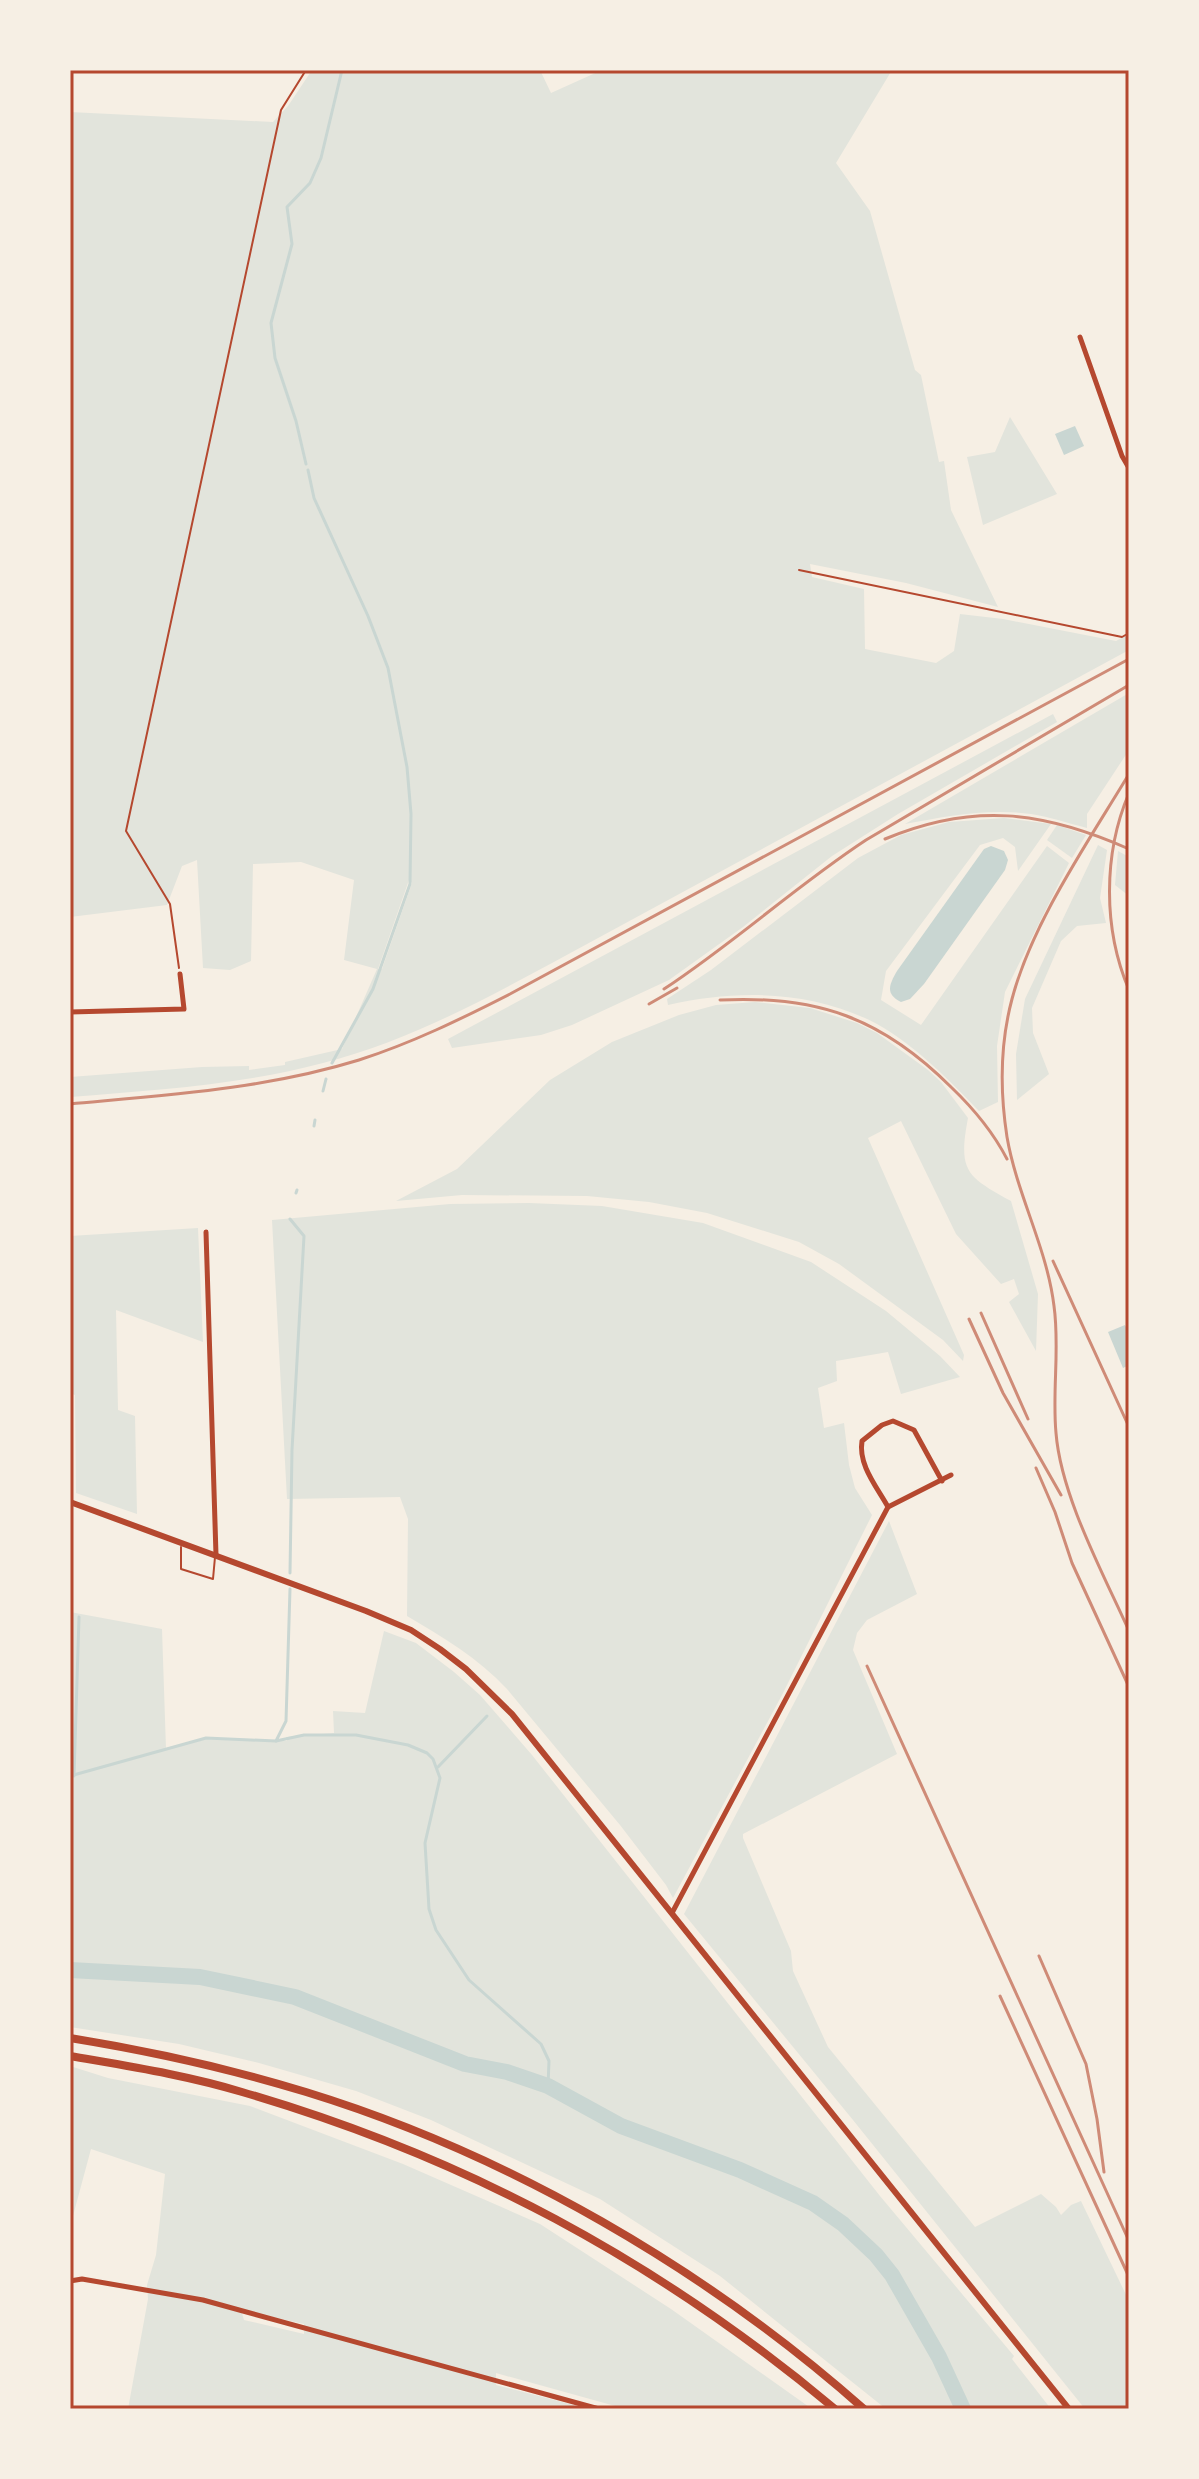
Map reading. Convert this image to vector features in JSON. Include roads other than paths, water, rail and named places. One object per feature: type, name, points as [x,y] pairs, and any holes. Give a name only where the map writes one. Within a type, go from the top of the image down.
[{"type":"highway","points":[[70,2038],[183,2059],[295,2089],[459,2150],[587,2214],[684,2272],[789,2347],[864,2409]]},
{"type":"highway","points":[[70,2056],[240,2091],[357,2129],[452,2167],[528,2203],[625,2257],[722,2320],[835,2409]]},
{"type":"street","points":[[1080,337],[1129,468]]},
{"type":"street","points":[[70,1012],[184,1009],[180,974]]},
{"type":"street","points":[[206,1232],[216,1555]]},
{"type":"street","points":[[888,1507],[868,1472],[860,1449],[862,1441],[882,1425],[893,1421],[914,1430],[942,1481]]},
{"type":"street","points":[[672,1913],[888,1507],[951,1475]]},
{"type":"street","points":[[70,1502],[411,1630],[457,1662],[512,1714],[1069,2409]]},
{"type":"street","points":[[70,2281],[82,2279],[203,2300],[599,2409]]},
{"type":"lane","points":[[180,1541],[181,1569],[213,1579],[216,1555]]},
{"type":"waterway","points":[[306,464],[296,421],[275,358],[271,323],[292,244],[287,207],[310,183],[321,158],[342,70]]},
{"type":"waterway","points":[[308,470],[314,498],[368,616],[388,668],[407,767],[411,814],[410,884],[373,989],[332,1063]]},
{"type":"waterway","points":[[323,1091],[326,1079]]},
{"type":"waterway","points":[[314,1126],[315,1120]]},
{"type":"waterway","points":[[290,1219],[304,1236],[292,1450],[290,1573]]},
{"type":"waterway","points":[[290,1589],[286,1721],[276,1741],[304,1735],[356,1735],[408,1745],[433,1759],[440,1778],[425,1843],[429,1909],[436,1930],[469,1980],[541,2044],[549,2061],[548,2086]]},
{"type":"waterway","points":[[74,1776],[79,1617]]},
{"type":"waterway","points":[[438,1767],[487,1716]]},
{"type":"waterway","points":[[70,1776],[206,1738],[276,1741]]},
{"type":"waterway","points":[[70,1970],[200,1977],[295,1997],[465,2064],[507,2072],[548,2086],[621,2126],[740,2170],[813,2203],[843,2224],[892,2275],[939,2357],[963,2409]]},
{"type":"railway","points":[[70,1104],[216,1090],[288,1078],[359,1060],[417,1038],[510,994],[1129,659]]},
{"type":"railway","points":[[664,989],[866,840],[1129,685]]},
{"type":"railway","points":[[1129,774],[1047,912],[1021,970],[1005,1033],[1002,1085],[1012,1159],[1045,1263],[1054,1306],[1055,1417],[1060,1457],[1074,1508],[1129,1631]]},
{"type":"railway","points":[[1129,793],[1114,841],[1110,892],[1114,942],[1129,990]]},
{"type":"railway","points":[[885,839],[948,820],[1008,816],[1067,826],[1129,849]]},
{"type":"railway","points":[[649,1004],[677,988]]},
{"type":"railway","points":[[720,1000],[755,999],[818,1007],[873,1028],[925,1063],[951,1087],[982,1121],[1007,1159]]},
{"type":"railway","points":[[1053,1261],[1129,1427]]},
{"type":"railway","points":[[981,1313],[1028,1419]]},
{"type":"railway","points":[[969,1319],[1003,1393],[1061,1495]]},
{"type":"railway","points":[[1036,1468],[1072,1563],[1129,1687]]},
{"type":"railway","points":[[867,1666],[1129,2241]]},
{"type":"railway","points":[[1039,1956],[1086,2064],[1104,2172]]},
{"type":"railway","points":[[1000,1996],[1129,2277]]}]
